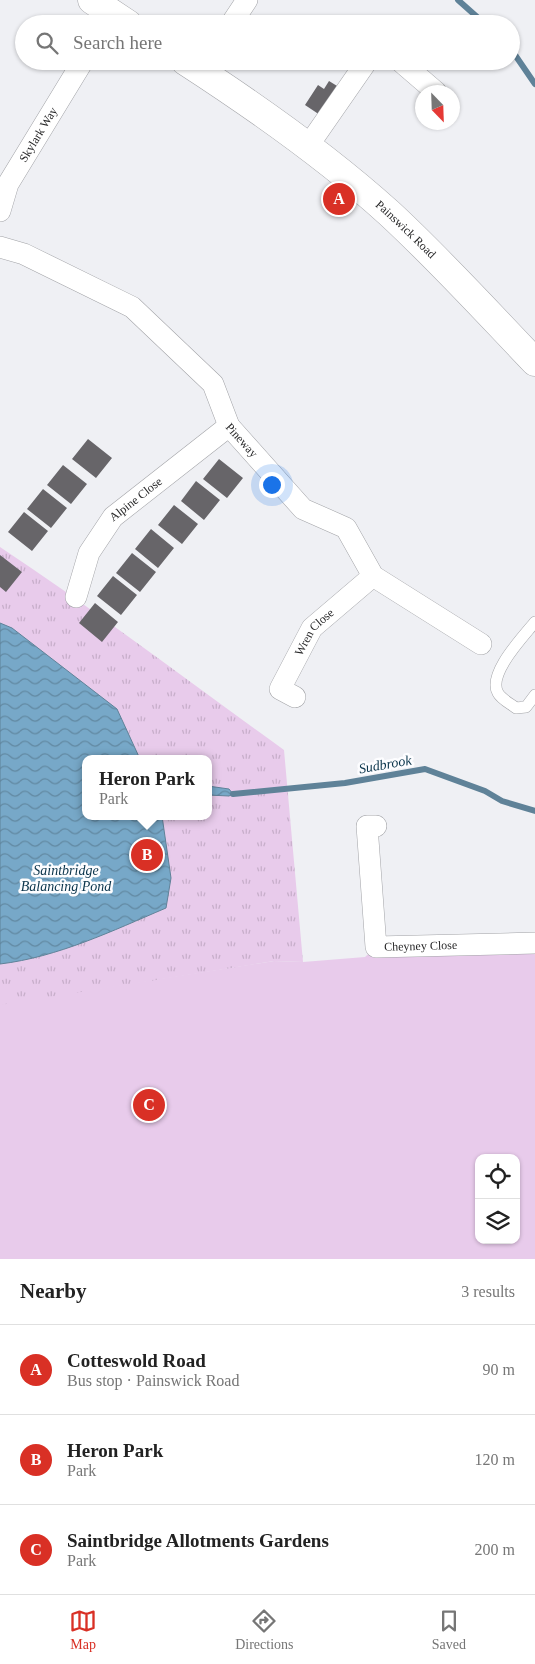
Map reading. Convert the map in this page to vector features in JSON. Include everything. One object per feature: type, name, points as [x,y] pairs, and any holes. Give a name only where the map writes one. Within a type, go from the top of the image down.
[{"type":"main road","name":"Painswick Road","points":[[204,70],[344,174],[423,245],[535,362]]},
{"type":"street","points":[[236,15],[247,0]]},
{"type":"street","name":"Skylark Way","points":[[0,211],[8,184],[78,70]]},
{"type":"street","points":[[308,146],[361,70]]},
{"type":"street","points":[[410,70],[428,85]]},
{"type":"street","name":"Pineway","points":[[0,247],[24,254],[132,308],[213,384],[229,426],[303,509],[346,528],[373,576],[481,644]]},
{"type":"street","name":"Alpine Close","points":[[76,597],[89,553],[113,516],[229,426]]},
{"type":"street","name":"Wren Close","points":[[295,697],[280,689],[312,628],[373,576]]},
{"type":"street","name":"Cheyney Close","points":[[376,826],[367,826],[376,947],[535,943]]},
{"type":"lane","points":[[535,622],[500,667],[496,686],[499,695],[516,708],[526,707],[535,695]]},
{"type":"green space","points":[[0,547],[107,621],[284,750],[303,962],[274,961],[0,1005]]},
{"type":"green space","points":[[535,943],[535,1259],[0,1259],[0,1004],[274,961],[303,962],[365,957],[376,947]]},
{"type":"water","name":"Saintbridge Balancing Pond","points":[[0,623],[12,628],[117,709],[138,755],[82,755],[82,820],[163,820],[171,878],[166,908],[64,949],[22,961],[0,964]]},
{"type":"water","points":[[212,787],[229,789],[233,794],[229,796],[212,795]]},
{"type":"building","points":[[329,81],[342,89],[323,117],[305,105],[318,85],[324,89]]},
{"type":"building","points":[[88,439],[112,458],[96,478],[72,459]]},
{"type":"building","points":[[219,459],[243,478],[227,498],[203,479]]},
{"type":"building","points":[[63,465],[87,484],[71,504],[47,485]]},
{"type":"building","points":[[196,481],[220,500],[204,520],[181,501]]},
{"type":"building","points":[[43,489],[67,508],[51,528],[27,509]]},
{"type":"building","points":[[174,505],[198,524],[182,544],[158,525]]},
{"type":"building","points":[[24,512],[48,531],[32,551],[8,532]]},
{"type":"building","points":[[151,529],[174,548],[158,568],[135,549]]},
{"type":"building","points":[[132,553],[156,572],[140,592],[116,573]]},
{"type":"building","points":[[0,555],[22,572],[6,592],[0,587]]},
{"type":"building","points":[[113,576],[137,595],[121,615],[97,596]]},
{"type":"building","points":[[95,603],[118,622],[102,642],[79,623]]},
{"type":"waterway","points":[[458,0],[475,15]]},
{"type":"waterway","points":[[520,62],[535,84]]},
{"type":"waterway","name":"Sudbrook","points":[[233,794],[345,783],[425,769],[485,791],[502,801],[535,811]]},
{"type":"place","name":"Cotteswold Road","points":[[339,199]]},
{"type":"place","name":"Heron Park","points":[[147,855]]},
{"type":"place","name":"Saintbridge Allotments Gardens","points":[[149,1105]]}]
